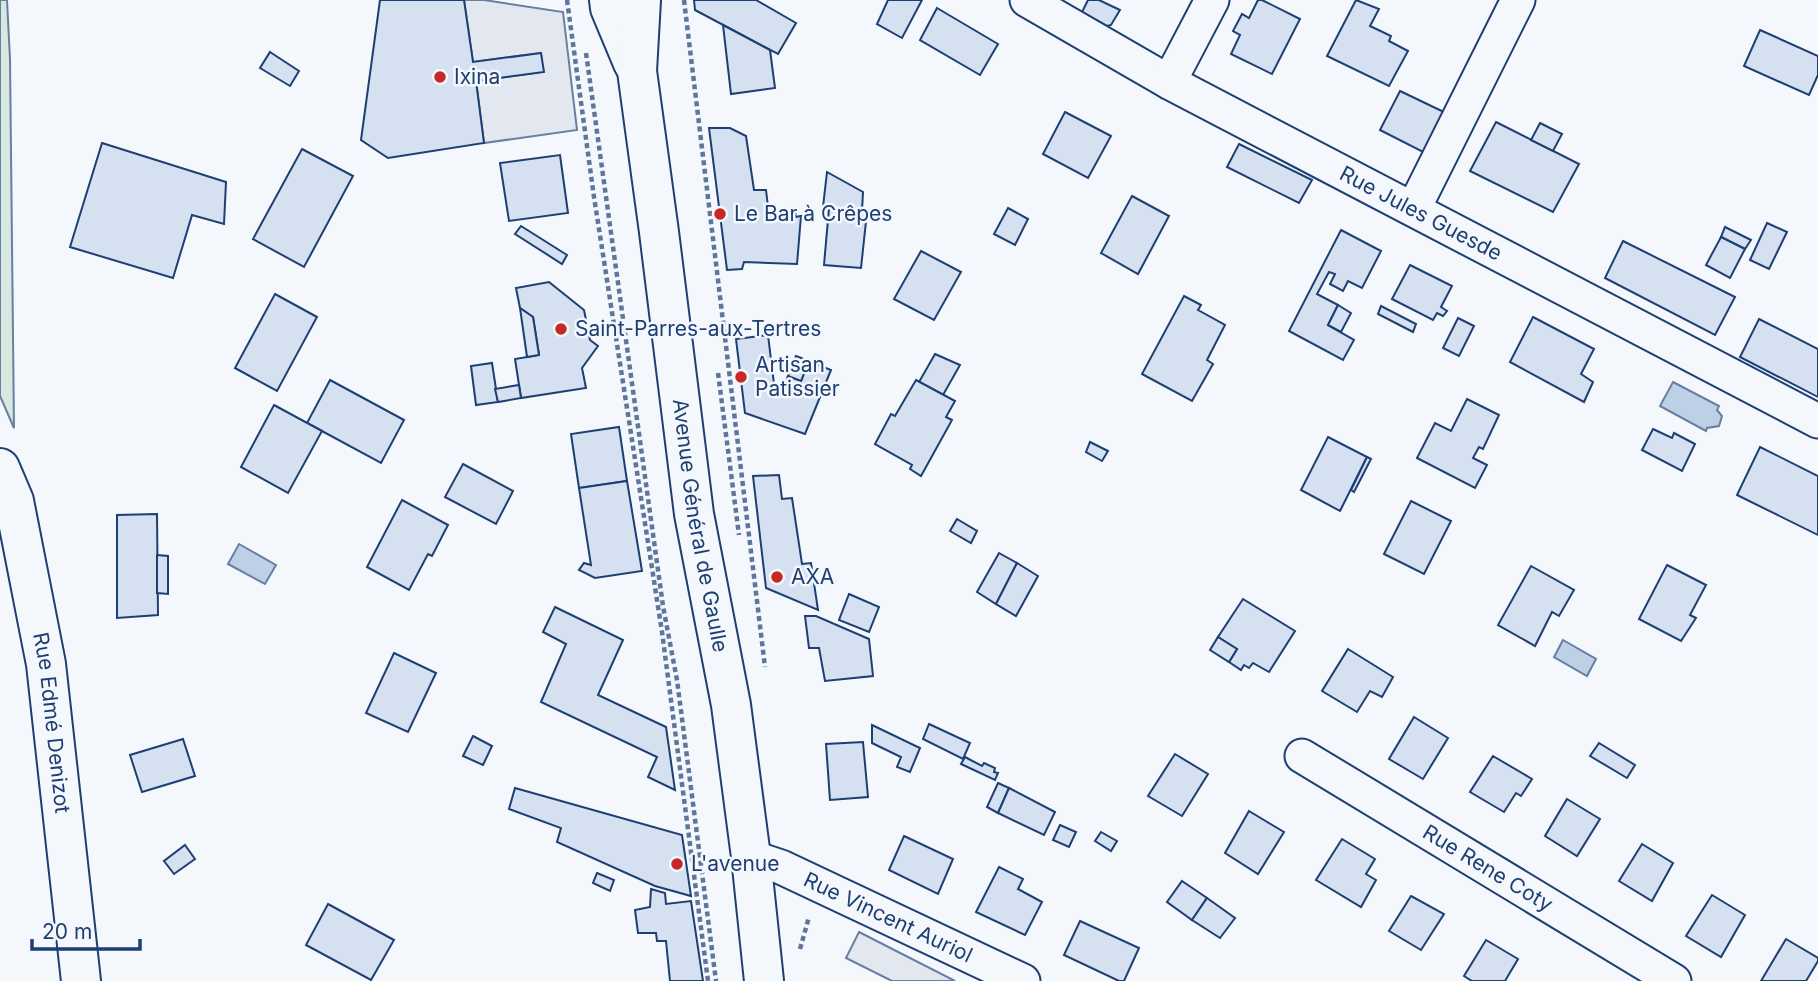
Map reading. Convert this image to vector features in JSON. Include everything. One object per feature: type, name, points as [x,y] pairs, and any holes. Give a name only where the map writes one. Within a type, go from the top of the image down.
[{"type":"main road","name":"Avenue Général de Gaulle","points":[[609,0],[637,71]]},
{"type":"main road","name":"Avenue Général de Gaulle","points":[[641,0],[637,71],[660,232],[694,514],[729,693],[764,981]]},
{"type":"main road","name":"Rue Edmé Denizot","points":[[5,493],[46,663],[81,981]]},
{"type":"street","name":"Rue Jules Guesde","points":[[1027,0],[1169,82],[1818,421]]},
{"type":"street","points":[[1169,82],[1212,0]]},
{"type":"street","points":[[1414,208],[1518,0]]},
{"type":"street","name":"Rue Rene Coty","points":[[1302,756],[1674,981]]},
{"type":"street","name":"Rue Vincent Auriol","points":[[751,857],[781,867],[1023,981]]},
{"type":"path","points":[[567,0],[594,197],[662,632],[708,981]]},
{"type":"path","points":[[684,0],[765,668]]},
{"type":"path","points":[[584,41],[660,580],[677,680],[716,981]]},
{"type":"path","points":[[717,365],[741,543]]},
{"type":"path","points":[[799,954],[812,907],[814,884]]},
{"type":"shaded area","points":[[0,0],[7,0],[10,59],[14,428],[0,396]]},
{"type":"shaded area","points":[[464,0],[484,0],[563,12],[577,130],[484,143],[476,81],[543,72],[541,53],[473,62]]},
{"type":"shaded area","points":[[859,932],[955,981],[892,981],[846,958]]},
{"type":"water","points":[[1673,382],[1719,406],[1717,410],[1722,416],[1719,426],[1707,428],[1706,431],[1660,406]]},
{"type":"water","points":[[239,544],[276,565],[265,584],[228,564]]},
{"type":"water","points":[[1563,640],[1596,659],[1587,676],[1554,657]]},
{"type":"building","name":"Ixina","points":[[380,0],[464,0],[473,62],[541,53],[544,72],[476,81],[484,143],[388,158],[361,140]]},
{"type":"building","points":[[694,0],[756,0],[796,23],[778,54],[695,10]]},
{"type":"building","points":[[888,0],[922,0],[902,38],[877,24]]},
{"type":"building","points":[[1088,0],[1099,0],[1120,10],[1111,25],[1107,26],[1082,12]]},
{"type":"building","points":[[1258,0],[1300,19],[1272,74],[1231,54],[1240,35],[1233,31],[1242,14],[1249,18]]},
{"type":"building","points":[[1356,0],[1379,9],[1370,26],[1391,36],[1389,41],[1408,51],[1389,86],[1327,56]]},
{"type":"building","points":[[937,8],[998,44],[980,75],[920,40]]},
{"type":"building","points":[[723,25],[770,50],[775,88],[731,94]]},
{"type":"building","points":[[1760,30],[1818,56],[1818,75],[1809,95],[1744,66]]},
{"type":"building","points":[[270,52],[299,71],[290,86],[260,68]]},
{"type":"building","points":[[1400,91],[1446,113],[1425,153],[1380,130]]},
{"type":"building","points":[[1065,112],[1111,136],[1088,178],[1043,154]]},
{"type":"building","points":[[1496,122],[1579,164],[1553,212],[1470,171]]},
{"type":"building","points":[[1540,123],[1562,134],[1553,151],[1531,140]]},
{"type":"building","points":[[709,128],[730,128],[746,136],[754,190],[766,190],[769,215],[790,216],[790,211],[796,211],[795,217],[801,216],[797,264],[744,262],[742,269],[727,270]]},
{"type":"building","points":[[102,143],[226,182],[224,224],[192,215],[173,278],[70,247]]},
{"type":"building","points":[[1239,144],[1312,180],[1299,203],[1227,167]]},
{"type":"building","points":[[302,149],[353,176],[304,267],[253,239]]},
{"type":"building","points":[[560,155],[568,213],[509,221],[500,163]]},
{"type":"building","points":[[827,172],[863,192],[862,211],[867,212],[861,268],[824,265],[829,208],[823,207]]},
{"type":"building","points":[[1132,196],[1169,216],[1138,274],[1101,253]]},
{"type":"building","points":[[1008,208],[1028,219],[1015,245],[994,234]]},
{"type":"building","points":[[1767,223],[1787,232],[1769,269],[1750,260]]},
{"type":"building","points":[[521,226],[567,255],[562,264],[515,234]]},
{"type":"building","points":[[1725,227],[1751,240],[1745,249],[1721,237]]},
{"type":"building","points":[[1341,230],[1381,251],[1362,288],[1348,281],[1343,291],[1330,284],[1335,274],[1329,272],[1317,294],[1338,305],[1328,325],[1354,340],[1343,360],[1289,331]]},
{"type":"building","points":[[1721,237],[1745,249],[1730,278],[1706,265]]},
{"type":"building","points":[[1623,241],[1735,297],[1715,335],[1605,278]]},
{"type":"building","points":[[921,251],[961,272],[934,320],[894,299]]},
{"type":"building","points":[[1410,265],[1452,286],[1441,307],[1447,311],[1443,316],[1437,313],[1433,320],[1392,299]]},
{"type":"building","name":"Saint-Parres-aux-Tertres","points":[[549,282],[584,310],[590,340],[598,346],[582,368],[586,388],[521,398],[515,359],[539,355],[533,317],[520,308],[516,288]]},
{"type":"building","points":[[275,294],[317,317],[277,391],[235,368]]},
{"type":"building","points":[[1184,296],[1201,305],[1198,310],[1225,325],[1207,360],[1213,364],[1192,401],[1142,374]]},
{"type":"building","points":[[1338,305],[1351,313],[1341,332],[1328,325]]},
{"type":"building","points":[[1381,306],[1416,324],[1413,332],[1378,314]]},
{"type":"building","points":[[520,308],[533,317],[539,355],[527,357]]},
{"type":"building","points":[[1533,317],[1594,349],[1581,374],[1593,382],[1584,402],[1510,362]]},
{"type":"building","points":[[1458,318],[1474,326],[1459,356],[1443,348]]},
{"type":"building","points":[[1759,319],[1818,349],[1818,397],[1740,357]]},
{"type":"building","points":[[768,335],[774,384],[783,388],[788,376],[801,381],[809,361],[831,370],[805,434],[745,413],[736,339]]},
{"type":"building","points":[[935,354],[960,365],[943,395],[919,382]]},
{"type":"building","points":[[796,356],[809,361],[801,381],[788,376]]},
{"type":"building","points":[[492,363],[498,402],[476,405],[471,366]]},
{"type":"building","points":[[330,380],[404,420],[381,463],[307,423]]},
{"type":"building","points":[[916,380],[955,401],[946,417],[952,420],[921,476],[910,469],[912,465],[875,444],[891,414],[895,416]]},
{"type":"building","points":[[519,385],[521,398],[498,402],[495,389]]},
{"type":"building","points":[[1467,399],[1499,415],[1483,449],[1479,447],[1473,458],[1487,465],[1475,488],[1417,458],[1435,423],[1451,431]]},
{"type":"building","points":[[274,405],[322,431],[288,493],[241,467]]},
{"type":"building","points":[[619,427],[627,481],[579,488],[571,434]]},
{"type":"building","points":[[1653,429],[1672,438],[1674,433],[1695,444],[1682,471],[1642,450]]},
{"type":"building","points":[[1328,437],[1367,457],[1340,511],[1301,490]]},
{"type":"building","points":[[1090,442],[1108,451],[1102,461],[1086,452]]},
{"type":"building","points":[[1760,447],[1818,476],[1818,535],[1737,495]]},
{"type":"building","points":[[1367,457],[1371,459],[1354,492],[1351,490]]},
{"type":"building","points":[[463,464],[513,491],[496,524],[445,497]]},
{"type":"building","points":[[779,475],[782,499],[792,498],[802,564],[811,563],[818,610],[766,588],[753,476]]},
{"type":"building","points":[[627,481],[642,571],[595,578],[579,570],[584,563],[591,565],[579,488]]},
{"type":"building","points":[[402,500],[448,525],[432,556],[428,554],[409,590],[367,567]]},
{"type":"building","points":[[1411,501],[1451,521],[1424,574],[1384,554]]},
{"type":"building","points":[[157,514],[158,615],[117,618],[117,515]]},
{"type":"building","points":[[957,519],[977,531],[971,543],[950,531]]},
{"type":"building","points":[[999,553],[1017,563],[996,604],[977,592]]},
{"type":"building","points":[[157,555],[168,556],[168,594],[157,593]]},
{"type":"building","points":[[1017,563],[1038,576],[1016,616],[996,604]]},
{"type":"building","points":[[1667,565],[1706,585],[1690,615],[1696,618],[1681,641],[1639,619]]},
{"type":"building","points":[[1531,566],[1574,590],[1559,616],[1552,612],[1535,646],[1498,625]]},
{"type":"building","points":[[849,594],[879,607],[869,632],[839,620]]},
{"type":"building","points":[[1243,599],[1295,631],[1269,672],[1253,663],[1249,668],[1244,665],[1241,670],[1229,662],[1237,649],[1218,637]]},
{"type":"building","points":[[555,607],[623,640],[598,695],[666,727],[675,790],[648,777],[657,757],[541,702],[566,644],[543,632]]},
{"type":"building","points":[[805,616],[816,616],[869,639],[873,676],[825,681],[819,648],[809,648]]},
{"type":"building","points":[[1218,637],[1237,649],[1229,662],[1210,650]]},
{"type":"building","points":[[1348,649],[1393,677],[1382,697],[1370,691],[1357,712],[1322,691]]},
{"type":"building","points":[[394,653],[436,673],[408,732],[366,713]]},
{"type":"building","points":[[1414,717],[1448,738],[1423,779],[1389,759]]},
{"type":"building","points":[[929,724],[970,743],[963,759],[923,739]]},
{"type":"building","points":[[872,725],[920,748],[910,772],[897,767],[901,757],[872,743]]},
{"type":"building","points":[[473,736],[492,746],[483,765],[463,756]]},
{"type":"building","points":[[183,739],[195,776],[142,792],[130,755]]},
{"type":"building","points":[[863,742],[868,797],[830,800],[826,744]]},
{"type":"building","points":[[1599,743],[1635,765],[1627,778],[1590,756]]},
{"type":"building","points":[[1175,754],[1208,774],[1182,816],[1148,796]]},
{"type":"building","points":[[1493,756],[1532,779],[1521,796],[1516,793],[1504,812],[1470,792]]},
{"type":"building","points":[[965,757],[982,766],[984,763],[995,768],[994,772],[998,773],[995,780],[961,764]]},
{"type":"building","points":[[998,783],[1009,788],[998,813],[987,807]]},
{"type":"building","points":[[515,788],[682,835],[691,896],[655,886],[557,842],[561,828],[509,809]]},
{"type":"building","points":[[1009,788],[1055,812],[1044,835],[998,813]]},
{"type":"building","points":[[1567,799],[1600,819],[1577,856],[1545,836]]},
{"type":"building","points":[[1249,811],[1284,832],[1258,874],[1225,853]]},
{"type":"building","points":[[1060,825],[1076,832],[1069,847],[1053,840]]},
{"type":"building","points":[[1101,832],[1117,841],[1111,851],[1095,841]]},
{"type":"building","points":[[904,836],[953,859],[938,894],[889,870]]},
{"type":"building","points":[[1342,839],[1375,859],[1366,874],[1376,880],[1361,907],[1316,880]]},
{"type":"building","points":[[1642,844],[1673,863],[1652,901],[1619,881]]},
{"type":"building","points":[[185,845],[195,859],[174,874],[164,861]]},
{"type":"building","points":[[999,867],[1023,879],[1018,889],[1042,902],[1025,935],[976,912]]},
{"type":"building","points":[[597,873],[614,880],[610,891],[593,883]]},
{"type":"building","points":[[1182,881],[1207,898],[1192,920],[1167,902]]},
{"type":"building","points":[[651,889],[665,893],[666,904],[691,901],[703,981],[670,981],[666,941],[657,941],[656,933],[638,933],[635,910],[650,907]]},
{"type":"building","points":[[1712,895],[1745,915],[1721,957],[1686,936]]},
{"type":"building","points":[[1411,896],[1444,914],[1421,950],[1389,931]]},
{"type":"building","points":[[1207,898],[1235,918],[1220,938],[1192,920]]},
{"type":"building","points":[[328,904],[394,940],[371,980],[306,945]]},
{"type":"building","points":[[1080,921],[1139,948],[1124,981],[1064,955]]},
{"type":"building","points":[[1786,939],[1818,958],[1818,961],[1806,981],[1761,981]]},
{"type":"building","points":[[1486,940],[1518,959],[1505,981],[1472,981],[1464,976]]},
{"type":"place","name":"Ixina","points":[[440,77]]},
{"type":"place","name":"Le Bar à Crêpes","points":[[720,214]]},
{"type":"place","name":"Saint-Parres-aux-Tertres","points":[[561,329]]},
{"type":"place","name":"Artisan Patissier","points":[[741,377]]},
{"type":"place","name":"AXA","points":[[777,577]]},
{"type":"place","name":"L'avenue","points":[[677,864]]}]
